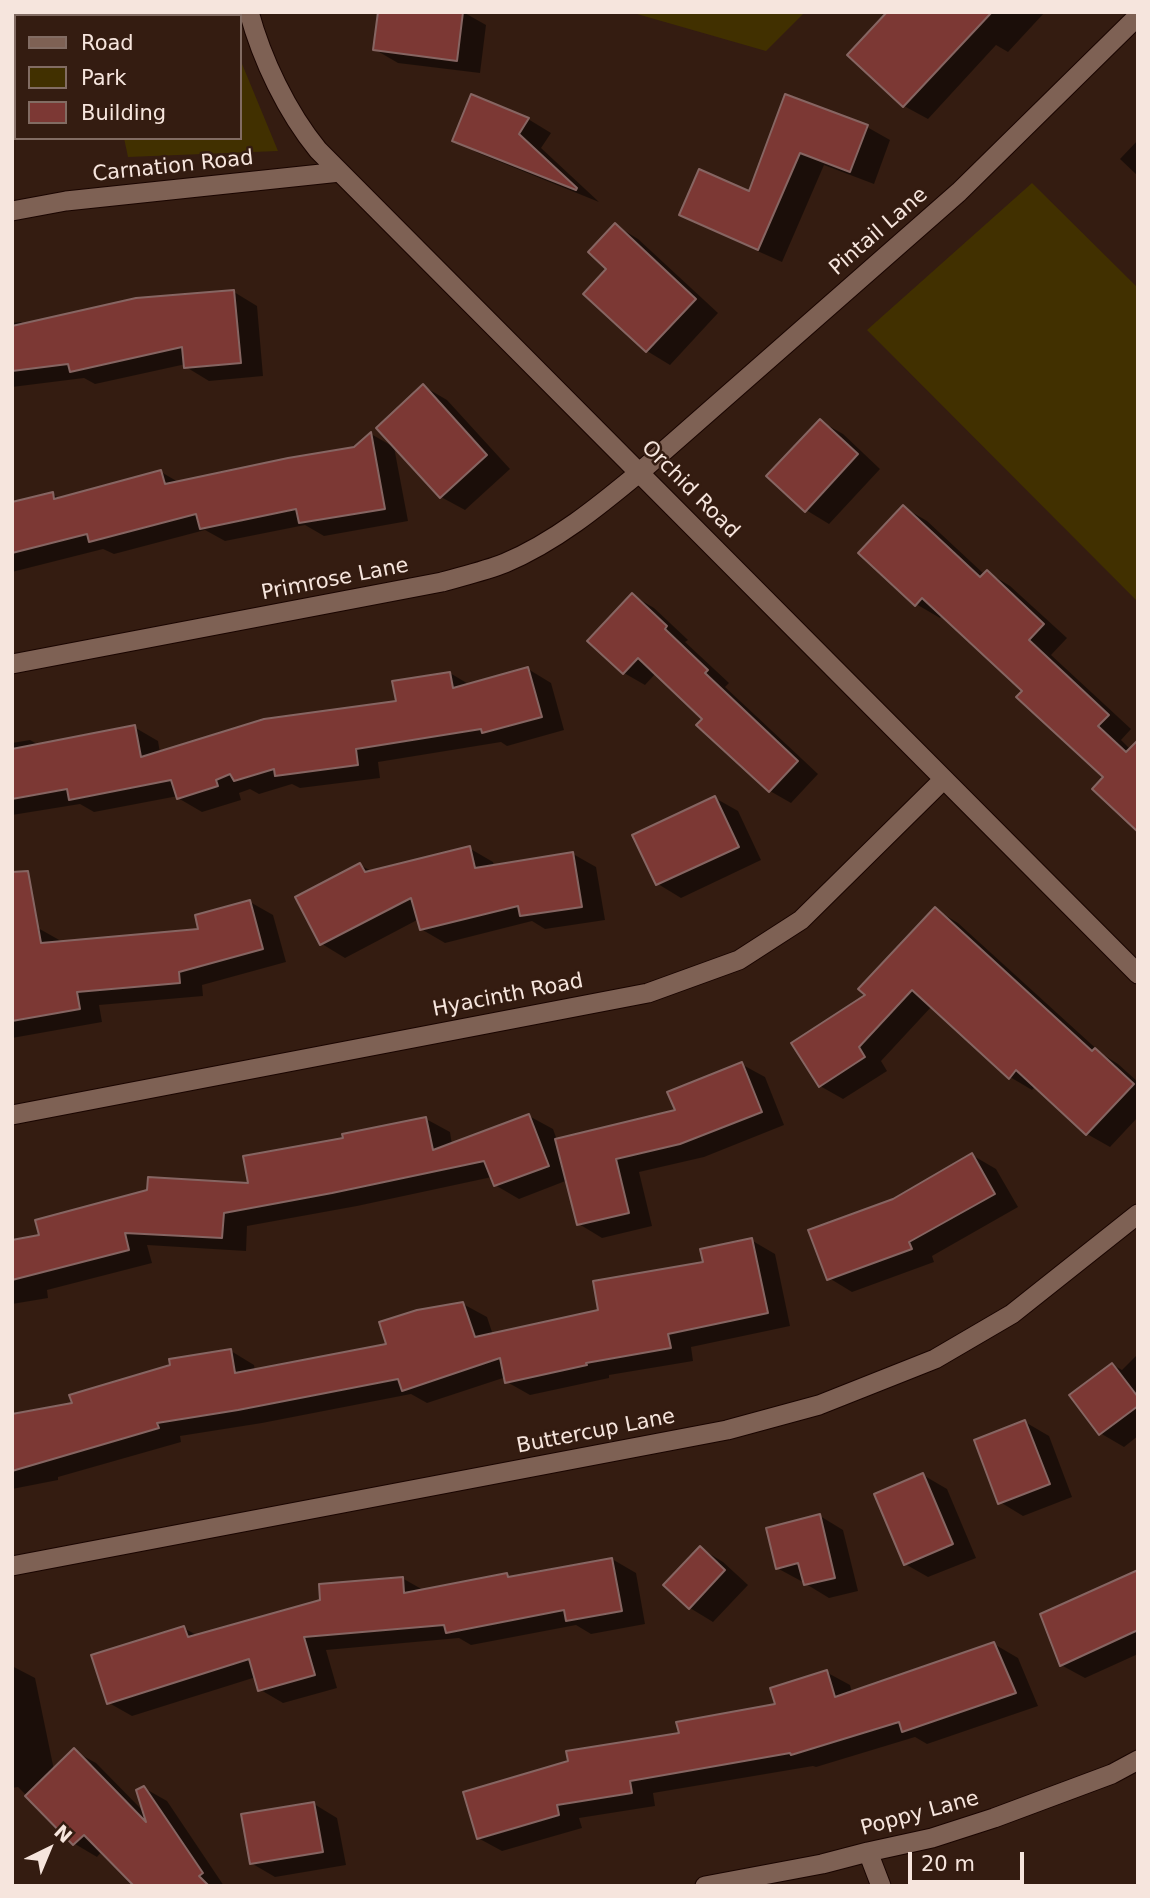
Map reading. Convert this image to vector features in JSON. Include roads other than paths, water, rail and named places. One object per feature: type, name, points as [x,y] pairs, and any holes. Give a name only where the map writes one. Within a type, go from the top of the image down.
[{"type":"street","name":"Orchid Road","points":[[249,12],[287,106],[318,150],[1138,974]]},
{"type":"street","name":"Pintail Lane","points":[[640,472],[959,192],[1138,16]]},
{"type":"street","name":"Carnation Road","points":[[12,211],[66,201],[340,172]]},
{"type":"street","name":"Primrose Lane","points":[[12,664],[442,582],[505,563],[538,546],[597,507],[640,472]]},
{"type":"street","name":"Hyacinth Road","points":[[12,1115],[648,993],[739,960],[801,920],[944,779]]},
{"type":"street","name":"Buttercup Lane","points":[[12,1566],[727,1430],[819,1405],[935,1359],[1012,1314],[1138,1214]]},
{"type":"street","name":"Poppy Lane","points":[[705,1886],[822,1864],[932,1838],[1112,1774],[1138,1760]]},
{"type":"street","points":[[868,1852],[881,1886]]}]
